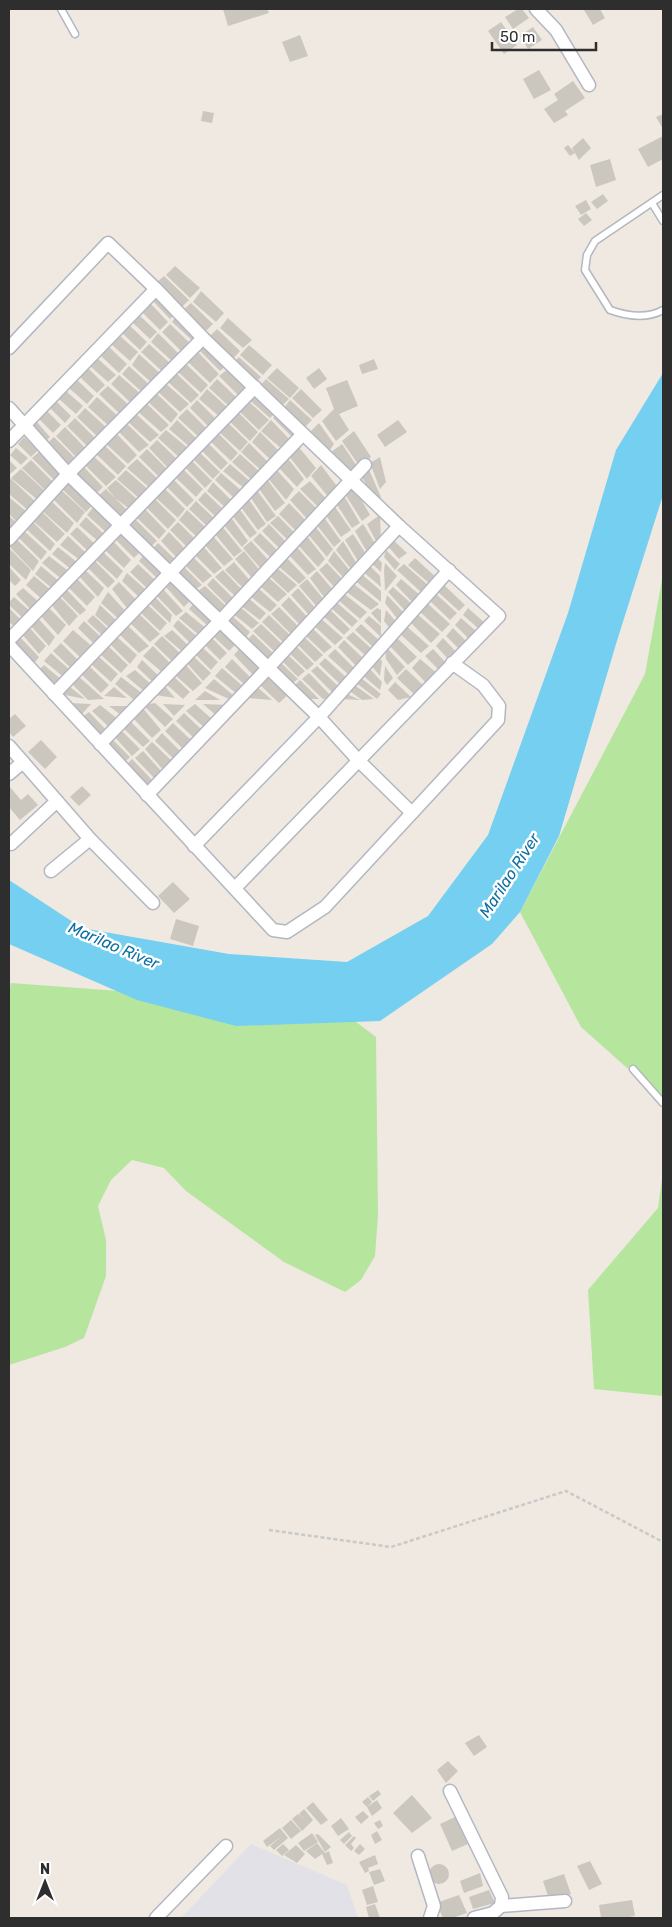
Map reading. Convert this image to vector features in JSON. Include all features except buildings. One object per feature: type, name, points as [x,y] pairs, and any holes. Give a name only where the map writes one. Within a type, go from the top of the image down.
[{"type":"street","points":[[536,9],[556,30],[589,84]]},
{"type":"street","points":[[9,348],[108,243],[203,338],[399,526],[499,616],[235,888]]},
{"type":"street","points":[[9,441],[156,289]]},
{"type":"street","points":[[9,539],[68,474],[203,338]]},
{"type":"street","points":[[9,640],[255,387]]},
{"type":"street","points":[[9,408],[68,474],[319,717],[359,761],[412,813]]},
{"type":"street","points":[[54,694],[303,434]]},
{"type":"street","points":[[100,744],[220,621],[365,465]]},
{"type":"street","points":[[147,795],[399,526]]},
{"type":"street","points":[[194,846],[319,717],[449,570]]},
{"type":"street","points":[[9,645],[273,930],[287,932],[325,907],[498,720],[499,706],[488,692],[483,686],[452,663]]},
{"type":"street","points":[[9,746],[90,839],[153,903]]},
{"type":"street","points":[[9,774],[23,762]]},
{"type":"street","points":[[11,844],[57,801]]},
{"type":"street","points":[[51,871],[90,839]]},
{"type":"street","points":[[450,1791],[502,1897],[501,1906]]},
{"type":"street","points":[[156,1918],[226,1846]]},
{"type":"street","points":[[418,1856],[434,1906],[430,1918]]},
{"type":"street","points":[[474,1918],[493,1913],[501,1906],[565,1901]]},
{"type":"lane","points":[[61,9],[75,34]]},
{"type":"lane","points":[[663,195],[595,242],[587,255],[585,270],[610,310],[629,316],[656,314],[663,310]]},
{"type":"lane","points":[[652,202],[663,221]]},
{"type":"lane","points":[[633,1069],[663,1103]]},
{"type":"path","points":[[270,1530],[391,1547],[566,1491],[663,1542]]},
{"type":"shaded area","points":[[251,1844],[347,1885],[358,1918],[181,1918]]},
{"type":"green space","points":[[663,574],[663,1100],[581,1027],[520,912],[645,674]]},
{"type":"green space","points":[[11,983],[159,994],[343,1012],[376,1037],[378,1215],[375,1256],[361,1280],[345,1292],[284,1262],[186,1191],[164,1168],[132,1160],[111,1180],[98,1206],[106,1240],[106,1276],[84,1338],[65,1347],[9,1365],[9,990]]},
{"type":"green space","points":[[663,1172],[663,1396],[594,1389],[588,1290],[658,1208]]},
{"type":"water","name":"Marilao River","points":[[663,373],[663,495],[559,836],[520,912],[492,944],[380,1021],[236,1026],[137,1000],[9,944],[9,880],[82,928],[229,954],[347,962],[428,916],[488,835],[568,613],[616,450]]}]
